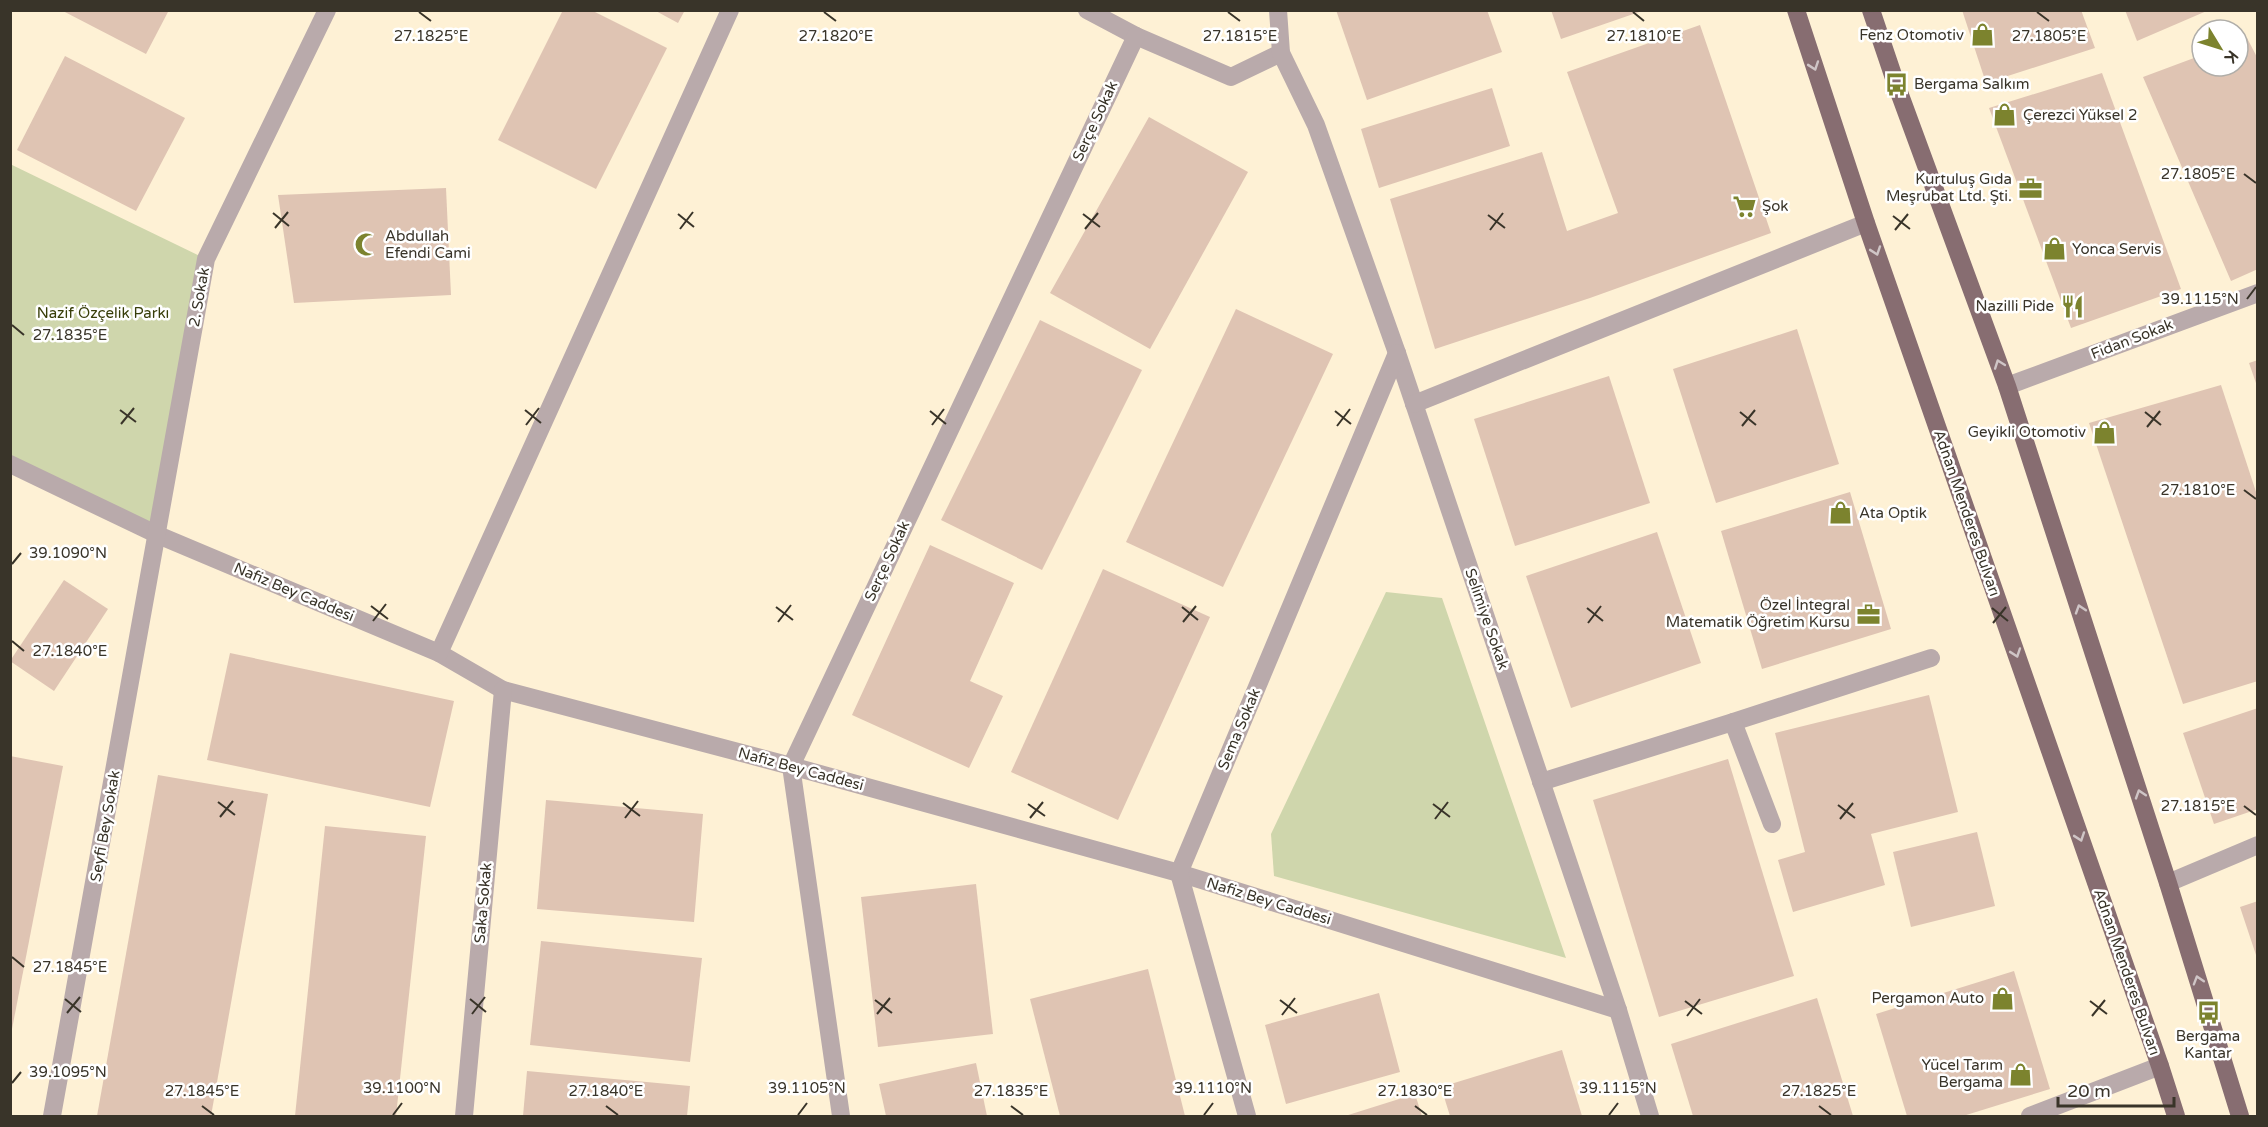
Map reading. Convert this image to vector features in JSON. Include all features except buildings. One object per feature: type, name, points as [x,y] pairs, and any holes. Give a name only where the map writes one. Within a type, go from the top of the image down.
[{"type":"main road","name":"Adnan Menderes Bulvarı","points":[[1796,10],[1866,223],[2176,1116]]},
{"type":"main road","points":[[1871,10],[2007,386],[2241,1116]]},
{"type":"street","name":"2. Sokak","points":[[158,536],[206,259],[327,10]]},
{"type":"street","points":[[439,653],[730,10]]},
{"type":"street","points":[[1087,10],[1136,36],[1230,77],[1281,54],[1278,10]]},
{"type":"street","name":"Serçe Sokak","points":[[790,766],[1136,36]]},
{"type":"street","name":"Selimiye Sokak","points":[[1281,54],[1316,125],[1397,352],[1618,1010],[1650,1116]]},
{"type":"street","points":[[1414,404],[1866,223]]},
{"type":"street","name":"Fidan Sokak","points":[[2007,386],[2258,292]]},
{"type":"street","name":"Sema Sokak","points":[[1179,873],[1397,352]]},
{"type":"street","name":"Nafiz Bey Caddesi","points":[[10,464],[158,536],[439,653],[503,690],[1179,873],[1618,1010]]},
{"type":"street","name":"Seyfi Bey Sokak","points":[[52,1116],[158,536]]},
{"type":"street","points":[[1541,782],[1930,658]]},
{"type":"street","name":"Saka Sokak","points":[[464,1116],[503,690]]},
{"type":"street","points":[[1733,722],[1772,824]]},
{"type":"street","points":[[790,766],[842,1116]]},
{"type":"street","points":[[2168,883],[2258,845]]},
{"type":"street","points":[[1179,873],[1247,1116]]},
{"type":"street","points":[[2030,1116],[2160,1066]]},
{"type":"green space","name":"Nazif Özçelik Parkı","points":[[10,164],[206,259],[158,535],[11,464]]},
{"type":"green space","points":[[1386,592],[1442,598],[1566,958],[1274,876],[1271,834]]},
{"type":"place","name":"Fenz Otomotiv","points":[[1982,35]]},
{"type":"place","name":"Bergama Salkım","points":[[1896,84]]},
{"type":"place","name":"Çerezci Yüksel 2","points":[[2005,115]]},
{"type":"place","name":"Kurtuluş Gıda Meşrubat Ltd. Şti.","points":[[2030,188]]},
{"type":"place","name":"Şok","points":[[1744,206]]},
{"type":"place","name":"Abdullah Efendi Cami","points":[[367,245]]},
{"type":"place","name":"Yonca Servis","points":[[2054,249]]},
{"type":"place","name":"Nazilli Pide","points":[[2072,306]]},
{"type":"place","name":"Geyikli Otomotiv","points":[[2104,432]]},
{"type":"place","name":"Ata Optik","points":[[1841,513]]},
{"type":"place","name":"Özel İntegral Matematik Öğretim Kursu","points":[[1868,614]]},
{"type":"place","name":"Pergamon Auto","points":[[2002,998]]},
{"type":"place","name":"Bergama Kantar","points":[[2208,1012]]},
{"type":"place","name":"Yücel Tarım Bergama","points":[[2021,1074]]}]
